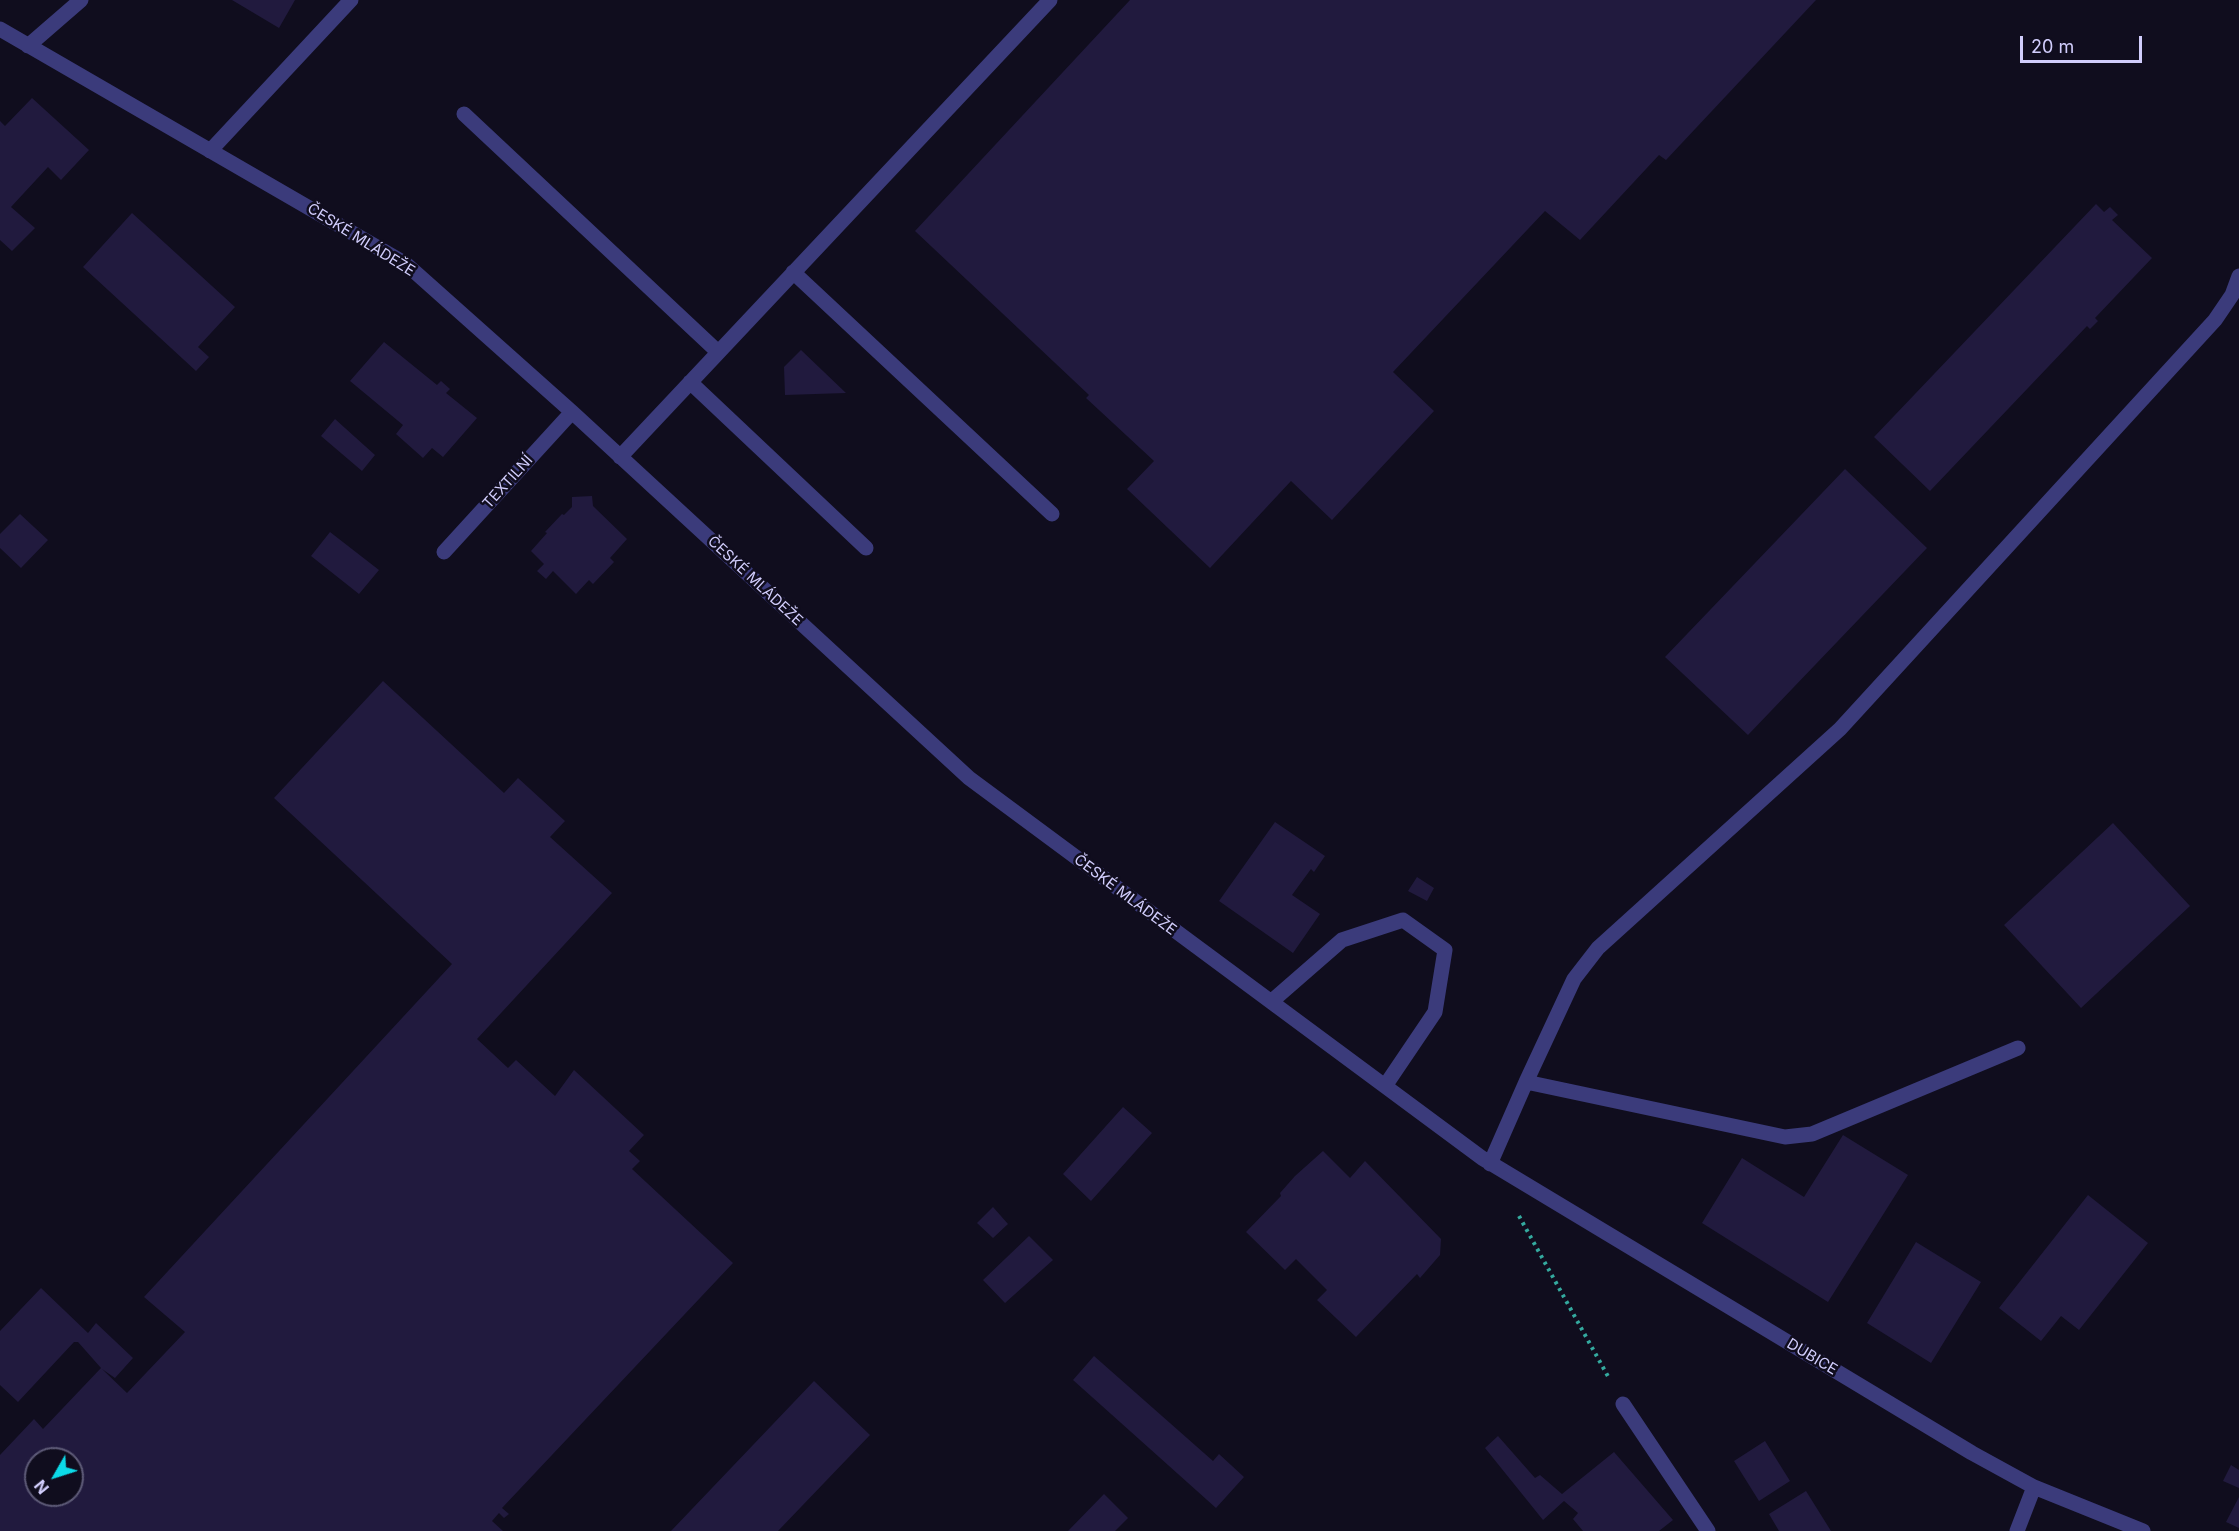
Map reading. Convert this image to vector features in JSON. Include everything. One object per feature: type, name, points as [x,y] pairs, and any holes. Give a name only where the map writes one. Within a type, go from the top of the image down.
[{"type":"street","points":[[28,46],[81,0]]},
{"type":"street","points":[[210,151],[351,0]]},
{"type":"street","points":[[620,456],[1050,0]]},
{"type":"street","name":"ČESKÉ MLÁDEŽE","points":[[0,29],[406,264],[572,412],[969,778],[1490,1164]]},
{"type":"street","points":[[464,114],[718,352]]},
{"type":"street","points":[[794,272],[1052,514]]},
{"type":"street","points":[[1490,1164],[1574,979],[1598,948],[1840,729],[2215,320],[2232,295],[2239,276]]},
{"type":"street","points":[[690,382],[866,548]]},
{"type":"street","name":"TEXTILNÍ","points":[[444,552],[572,412]]},
{"type":"street","points":[[1272,1001],[1342,940],[1403,920],[1445,950],[1435,1012],[1385,1086]]},
{"type":"street","points":[[1526,1082],[1785,1137],[1812,1134],[2018,1048]]},
{"type":"street","name":"DUBICE","points":[[1490,1164],[1972,1453],[2034,1487],[2143,1531]]},
{"type":"street","points":[[1623,1404],[1708,1531]]},
{"type":"street","points":[[2017,1531],[2034,1487]]},
{"type":"path","points":[[1513,1206],[1623,1404]]},
{"type":"building","points":[[232,0],[295,0],[279,28]]},
{"type":"building","points":[[1130,0],[1816,0],[1666,160],[1659,155],[1580,240],[1545,211],[1393,372],[1434,411],[1332,520],[1291,481],[1210,568],[1127,489],[1154,461],[1086,398],[1089,395],[915,231]]},
{"type":"building","points":[[32,98],[89,150],[61,180],[48,167],[11,207],[35,228],[12,251],[0,240],[0,121],[5,126]]},
{"type":"building","points":[[2096,204],[2104,212],[2110,207],[2118,215],[2112,220],[2152,258],[2095,318],[2098,321],[2090,329],[2087,326],[1930,491],[1874,437]]},
{"type":"building","points":[[132,213],[235,307],[198,347],[209,357],[196,371],[83,267]]},
{"type":"building","points":[[384,342],[437,385],[441,381],[450,389],[446,393],[477,418],[443,457],[432,448],[423,458],[396,434],[403,425],[350,381]]},
{"type":"building","points":[[801,350],[846,393],[785,395],[784,367]]},
{"type":"building","points":[[335,419],[375,455],[362,471],[321,436]]},
{"type":"building","points":[[1845,469],[1927,548],[1748,735],[1665,657]]},
{"type":"building","points":[[592,496],[593,506],[627,539],[610,558],[614,562],[593,584],[589,580],[576,594],[553,571],[546,579],[537,571],[544,564],[531,551],[547,533],[545,532],[572,507],[572,497]]},
{"type":"building","points":[[20,514],[48,540],[21,568],[0,548],[0,534]]},
{"type":"building","points":[[330,532],[379,570],[359,594],[311,556]]},
{"type":"building","points":[[383,681],[504,793],[518,778],[565,821],[550,837],[612,893],[477,1039],[508,1068],[516,1060],[555,1096],[574,1070],[644,1135],[629,1151],[640,1161],[632,1169],[733,1263],[502,1508],[509,1514],[504,1518],[499,1513],[492,1521],[503,1531],[0,1531],[0,1455],[34,1419],[43,1429],[101,1368],[78,1342],[74,1342],[18,1402],[0,1385],[0,1331],[41,1288],[88,1333],[96,1323],[133,1358],[115,1378],[102,1369],[127,1393],[185,1332],[144,1297],[452,964],[274,798]]},
{"type":"building","points":[[1275,822],[1325,856],[1314,872],[1311,869],[1292,895],[1320,914],[1293,953],[1219,901]]},
{"type":"building","points":[[2113,823],[2190,906],[2081,1008],[2004,925]]},
{"type":"building","points":[[1417,877],[1434,888],[1427,901],[1408,891]]},
{"type":"building","points":[[1123,1107],[1152,1133],[1091,1201],[1063,1174]]},
{"type":"building","points":[[1843,1135],[1908,1175],[1828,1302],[1702,1223],[1742,1158],[1804,1197]]},
{"type":"building","points":[[1323,1151],[1350,1178],[1365,1161],[1441,1239],[1440,1255],[1420,1278],[1417,1274],[1356,1337],[1317,1300],[1327,1290],[1296,1259],[1285,1270],[1246,1232],[1281,1196],[1280,1193],[1295,1176]]},
{"type":"building","points":[[2088,1195],[2148,1243],[2079,1330],[2061,1316],[2041,1341],[1999,1308]]},
{"type":"building","points":[[993,1207],[1008,1224],[993,1238],[977,1223]]},
{"type":"building","points":[[1029,1236],[1053,1260],[1005,1303],[983,1280]]},
{"type":"building","points":[[1916,1242],[1981,1282],[1931,1363],[1867,1323]]},
{"type":"building","points":[[1094,1356],[1213,1461],[1219,1454],[1244,1477],[1216,1508],[1073,1380]]},
{"type":"building","points":[[814,1381],[870,1435],[778,1531],[671,1531]]},
{"type":"building","points":[[1498,1436],[1535,1478],[1540,1475],[1562,1494],[1614,1452],[1673,1520],[1659,1531],[1583,1531],[1573,1519],[1578,1513],[1564,1501],[1543,1520],[1485,1448]]},
{"type":"building","points":[[1765,1441],[1790,1481],[1759,1501],[1734,1461]]},
{"type":"building","points":[[2231,1465],[2239,1470],[2239,1488],[2223,1481]]},
{"type":"building","points":[[1806,1491],[1831,1531],[1779,1531],[1769,1514]]},
{"type":"building","points":[[1104,1494],[1128,1518],[1115,1531],[1068,1531]]},
{"type":"building","points":[[2239,1497],[2239,1528],[2226,1522]]}]
